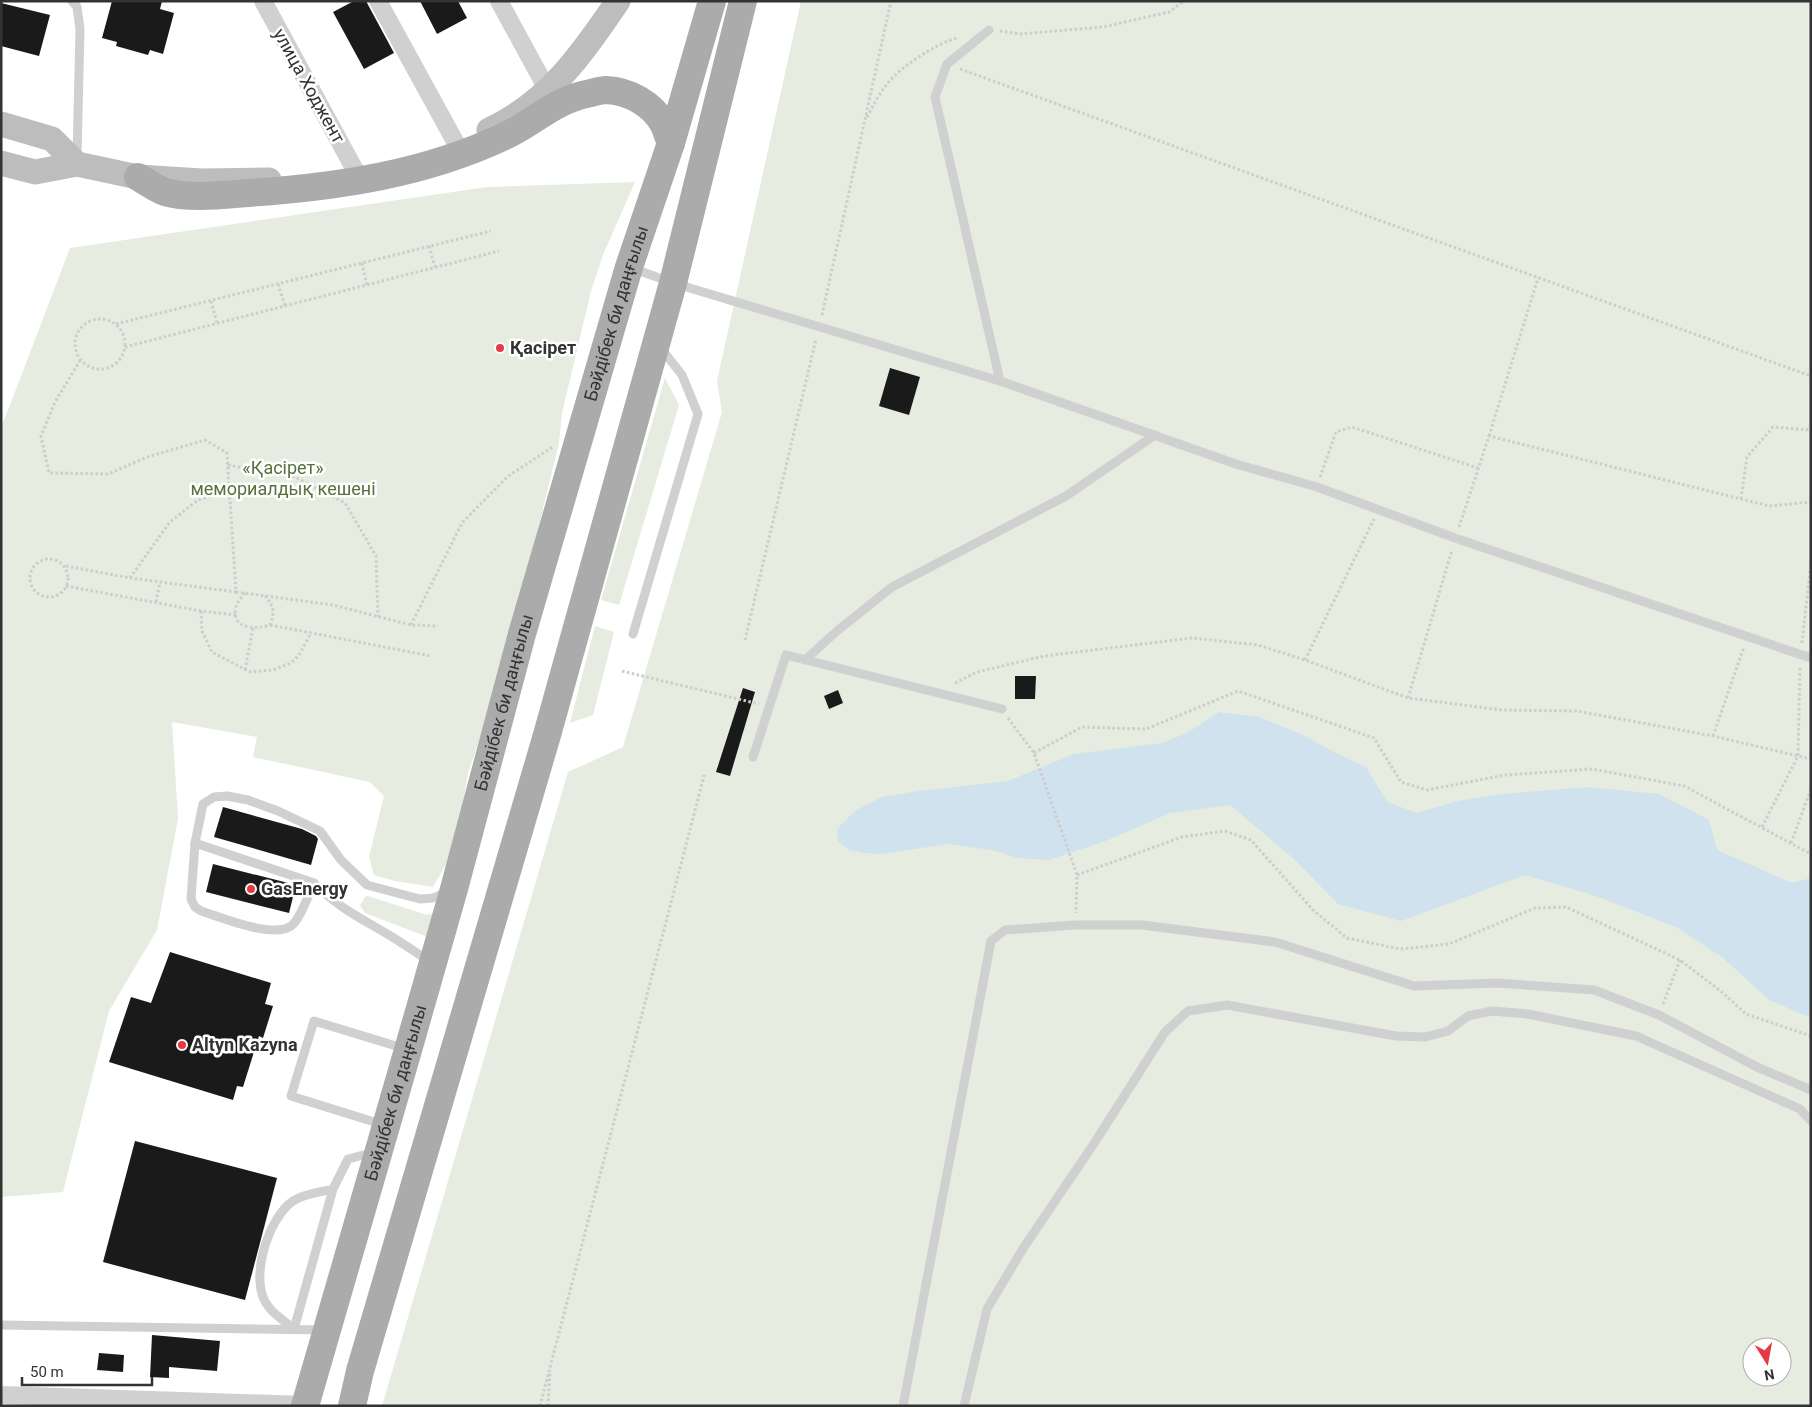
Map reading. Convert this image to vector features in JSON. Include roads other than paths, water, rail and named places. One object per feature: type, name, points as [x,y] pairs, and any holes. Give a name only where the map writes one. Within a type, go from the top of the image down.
[{"type":"main road","points":[[1,163],[35,172],[77,164],[138,177],[202,181],[277,180],[356,170],[403,161],[457,145],[504,123],[548,91],[587,48],[618,1]]},
{"type":"main road","name":"Бәйдібек би даңғылы","points":[[305,1405],[454,889],[522,634],[628,267],[671,143],[712,1]]},
{"type":"main road","points":[[352,1406],[360,1371],[547,734],[657,342],[743,1]]},
{"type":"main road","points":[[138,177],[165,192],[202,196],[277,191],[358,182],[462,155],[509,134],[556,105],[576,96],[604,90],[629,94],[652,108],[664,125],[671,143]]},
{"type":"main road","points":[[1,124],[52,140],[77,164]]},
{"type":"street","name":"улица Ходжент","points":[[263,1],[356,170]]},
{"type":"street","points":[[378,1],[457,145]]},
{"type":"street","points":[[499,1],[548,91]]},
{"type":"street","points":[[1,1394],[305,1405]]},
{"type":"lane","points":[[72,1],[77,7],[80,29],[77,164]]},
{"type":"lane","points":[[989,30],[947,64],[936,97],[1000,381]]},
{"type":"lane","points":[[628,267],[673,283],[1000,381],[1236,464],[1317,487],[1455,538],[1811,658]]},
{"type":"lane","points":[[633,634],[698,414],[682,375],[657,342]]},
{"type":"lane","points":[[805,660],[837,631],[892,587],[1066,496],[1155,435]]},
{"type":"lane","points":[[753,757],[786,655],[1002,709]]},
{"type":"lane","points":[[314,883],[292,926],[275,931],[243,924],[195,907],[191,899],[195,843],[203,804],[214,797],[226,796],[248,800],[278,811],[320,831],[341,860],[367,885],[420,900],[433,898],[454,889]]},
{"type":"lane","points":[[195,843],[314,883],[343,909],[398,940],[432,963]]},
{"type":"lane","points":[[903,1406],[991,941],[1005,930],[1075,925],[1142,925],[1275,942],[1414,986],[1497,983],[1594,990],[1659,1015],[1757,1066],[1811,1090]]},
{"type":"lane","points":[[964,1406],[988,1309],[1024,1247],[1095,1142],[1165,1032],[1188,1011],[1227,1005],[1396,1036],[1425,1037],[1448,1031],[1468,1016],[1492,1010],[1528,1014],[1636,1036],[1800,1109],[1811,1122]]},
{"type":"lane","points":[[383,1138],[291,1096],[314,1021],[408,1050]]},
{"type":"lane","points":[[294,1329],[334,1189],[348,1159],[383,1138]]},
{"type":"lane","points":[[294,1329],[268,1306],[261,1293],[259,1275],[266,1242],[279,1216],[293,1201],[334,1189]]},
{"type":"lane","points":[[1,1325],[327,1330]]},
{"type":"water","points":[[1219,712],[1259,717],[1303,735],[1366,767],[1387,802],[1417,813],[1458,801],[1502,794],[1588,787],[1659,794],[1709,820],[1717,850],[1792,883],[1811,878],[1811,1018],[1769,1000],[1722,957],[1678,928],[1596,896],[1525,875],[1401,921],[1338,904],[1293,858],[1230,805],[1170,813],[1108,840],[1049,860],[1018,858],[992,850],[948,844],[881,854],[864,853],[849,850],[838,841],[837,829],[855,811],[882,797],[1008,781],[1074,754],[1162,743],[1187,733]]},
{"type":"place","name":"Қасірет","points":[[500,348]]},
{"type":"place","name":"GasEnergy","points":[[251,889]]},
{"type":"place","name":"Altyn Kazyna","points":[[182,1045]]},
{"type":"park label","name":"«Қасірет» мемориалдық кешені","points":[[283,478]]}]
